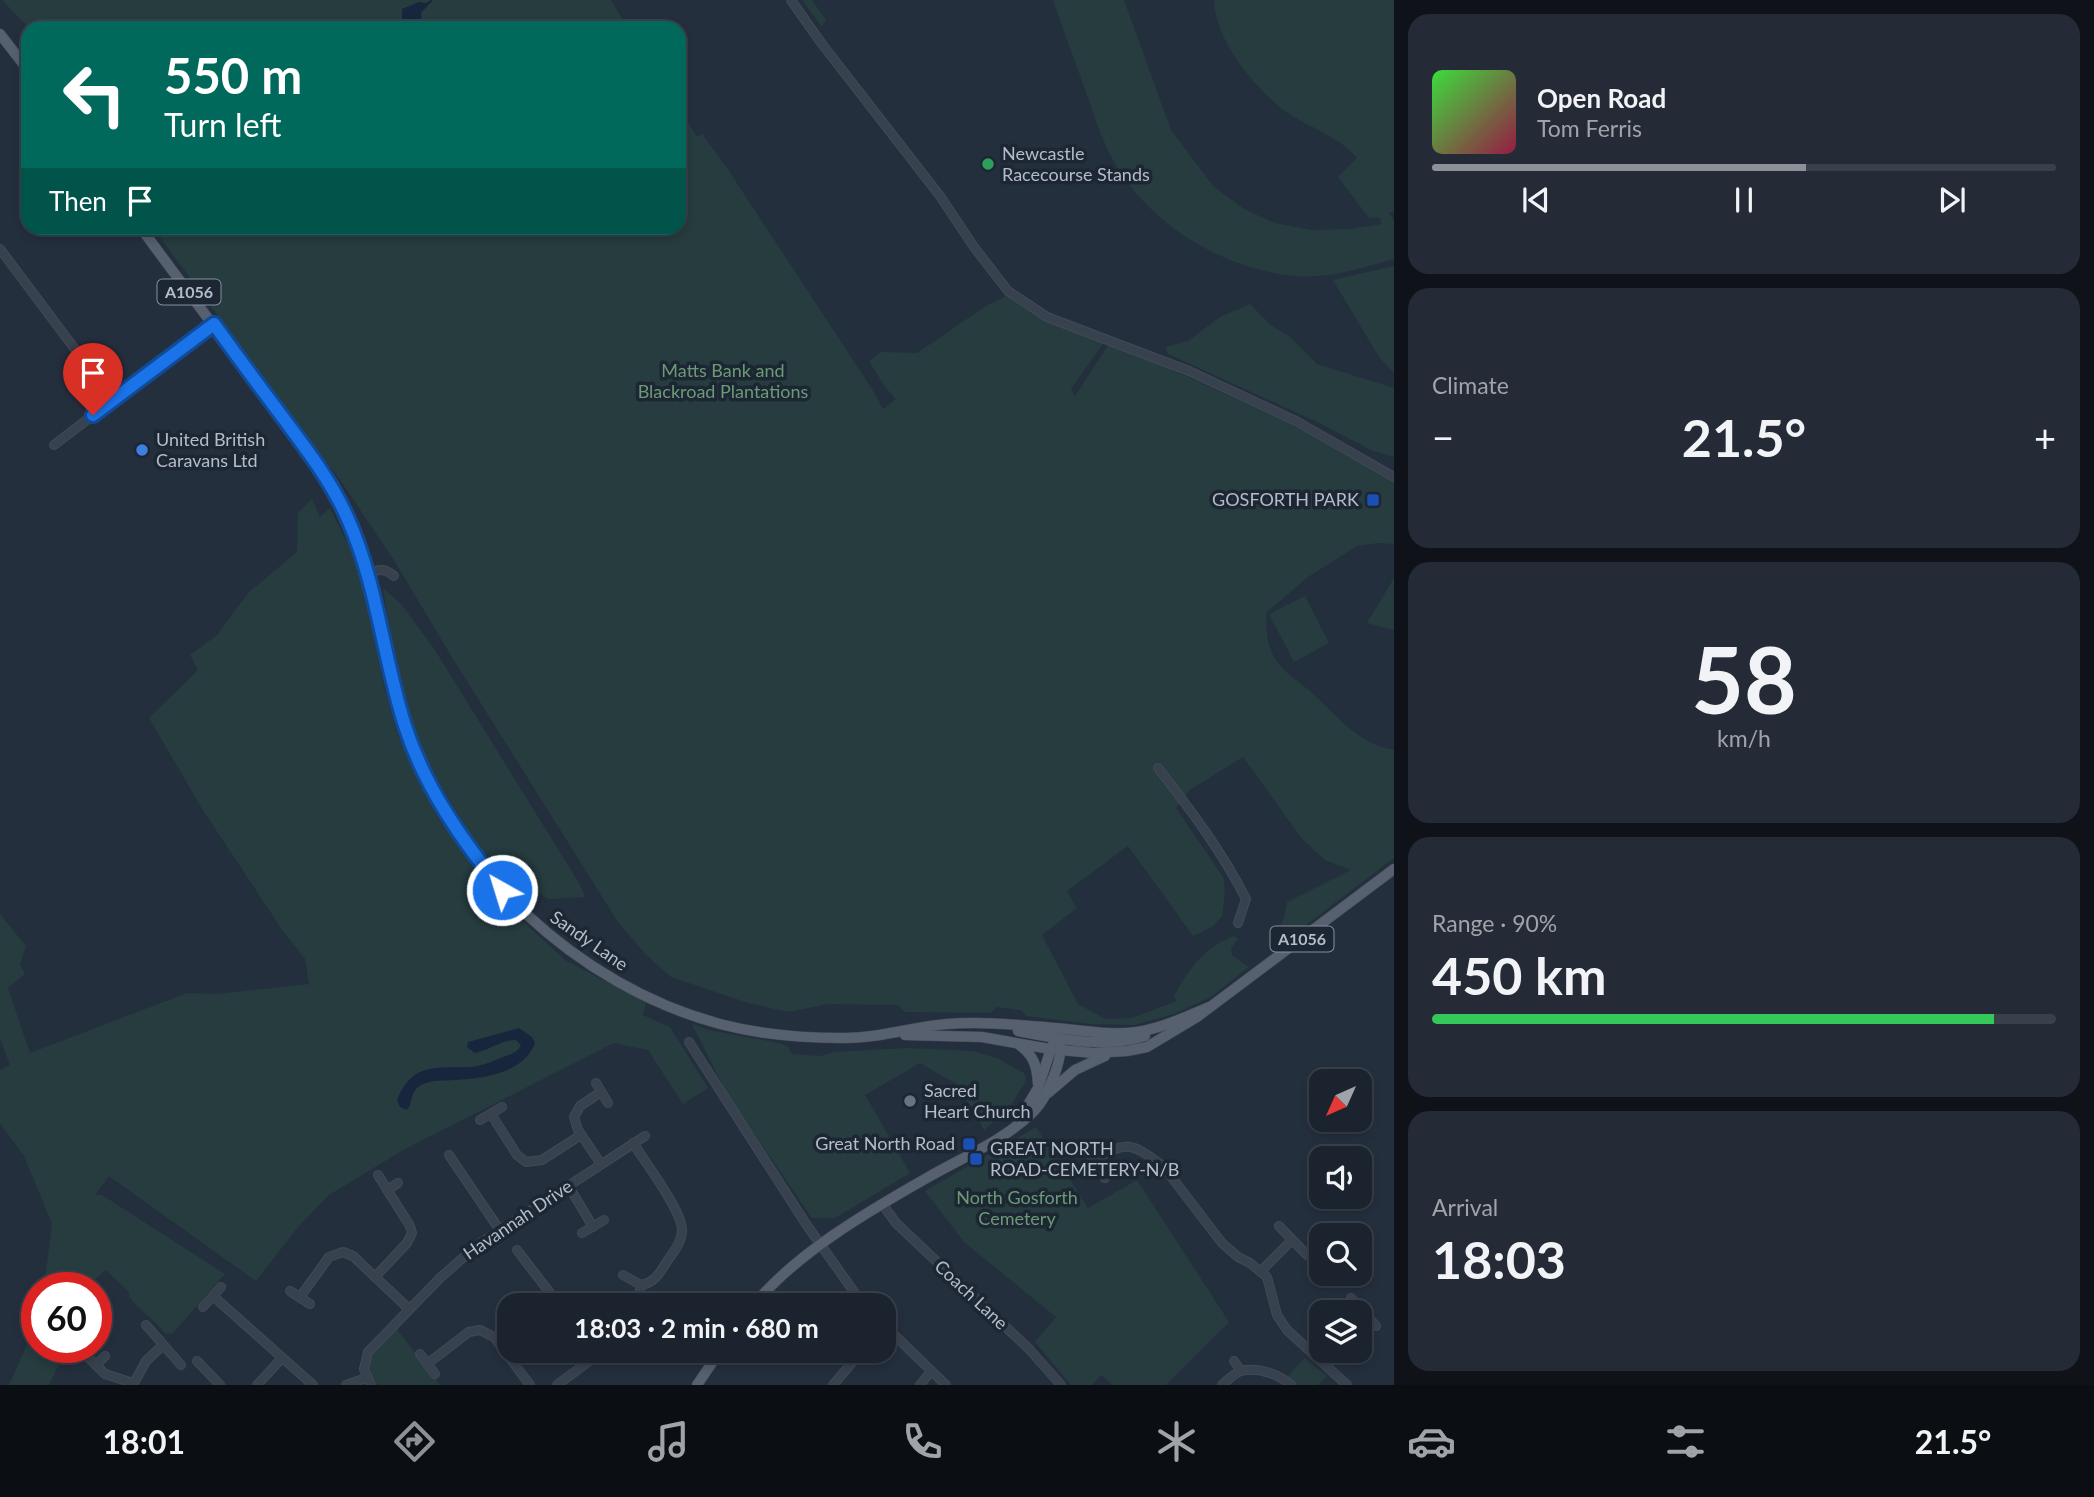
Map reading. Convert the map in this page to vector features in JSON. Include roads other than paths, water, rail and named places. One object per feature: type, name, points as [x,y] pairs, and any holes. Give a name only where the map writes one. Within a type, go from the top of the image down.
[{"type":"main road","points":[[0,34],[21,61]]},
{"type":"main road","name":"Sandy Lane","points":[[146,235],[320,467],[347,516],[368,573],[405,726],[443,810],[502,890],[538,925],[584,961],[663,1003],[703,1019],[785,1035],[841,1038],[964,1035],[1061,1051],[1112,1053],[1153,1045],[1209,1007]]},
{"type":"main road","name":"A1056","points":[[1209,1007],[1394,869]]},
{"type":"main road","name":"Sandy Lane","points":[[882,1035],[941,1024],[984,1023],[1116,1033],[1136,1032],[1168,1025],[1209,1007]]},
{"type":"main road","points":[[984,1023],[1058,1039],[1097,1043],[1123,1041],[1168,1025]]},
{"type":"main road","points":[[1042,1092],[1050,1049],[1058,1039]]},
{"type":"main road","points":[[766,1293],[791,1266],[820,1245],[1014,1127],[1035,1110],[1061,1051],[1058,1039]]},
{"type":"main road","points":[[1017,1043],[1033,1058],[1042,1092]]},
{"type":"main road","points":[[1042,1092],[1075,1070],[1112,1053]]},
{"type":"main road","points":[[697,1385],[712,1363]]},
{"type":"street","points":[[791,0],[1009,290],[1046,317],[1189,371],[1286,416],[1394,477]]},
{"type":"street","points":[[0,249],[113,400]]},
{"type":"street","points":[[54,446],[214,324]]},
{"type":"street","points":[[368,573],[379,569],[394,576]]},
{"type":"street","points":[[1158,768],[1192,813],[1238,883],[1246,899],[1238,923]]},
{"type":"street","points":[[689,1042],[820,1245],[855,1293]]},
{"type":"street","points":[[596,1083],[608,1103]]},
{"type":"street","points":[[601,1093],[576,1111],[574,1120],[601,1164]]},
{"type":"street","points":[[480,1120],[502,1107]]},
{"type":"street","points":[[491,1114],[517,1155],[526,1162],[542,1160],[581,1135]]},
{"type":"street","name":"Havannah Drive","points":[[368,1381],[364,1364],[368,1352],[462,1258],[499,1229],[645,1136]]},
{"type":"street","points":[[623,1275],[641,1285],[652,1282],[679,1242],[682,1228],[676,1211],[634,1143]]},
{"type":"street","points":[[1094,1160],[1120,1146],[1126,1146],[1150,1157],[1163,1167],[1222,1243],[1261,1271],[1271,1287],[1280,1321],[1309,1344]]},
{"type":"street","points":[[1087,1149],[1105,1178]]},
{"type":"street","points":[[449,1155],[499,1229]]},
{"type":"street","points":[[459,1170],[468,1163]]},
{"type":"street","points":[[375,1277],[407,1243],[412,1233],[378,1175]]},
{"type":"street","points":[[387,1189],[398,1183]]},
{"type":"street","points":[[568,1185],[593,1227]]},
{"type":"street","name":"Coach Lane","points":[[883,1205],[895,1223],[1028,1349],[1061,1385]]},
{"type":"street","points":[[582,1233],[604,1220]]},
{"type":"street","points":[[1279,1226],[1307,1255]]},
{"type":"street","points":[[1261,1271],[1293,1240]]},
{"type":"street","points":[[517,1250],[550,1293]]},
{"type":"street","points":[[300,1297],[329,1257],[338,1252],[350,1254],[409,1309]]},
{"type":"street","points":[[528,1264],[537,1257]]},
{"type":"street","points":[[639,1293],[641,1285]]},
{"type":"street","points":[[203,1307],[221,1287]]},
{"type":"street","points":[[290,1291],[310,1304]]},
{"type":"street","points":[[213,1297],[313,1385]]},
{"type":"street","points":[[1372,1322],[1376,1326]]},
{"type":"street","points":[[146,1325],[181,1365]]},
{"type":"street","points":[[427,1364],[469,1332],[480,1330],[494,1338],[530,1385]]},
{"type":"street","points":[[896,1337],[946,1385]]},
{"type":"street","points":[[96,1365],[110,1377],[133,1384],[146,1362],[163,1345]]},
{"type":"street","points":[[419,1354],[435,1374]]},
{"type":"street","points":[[257,1385],[282,1358]]},
{"type":"street","points":[[1234,1360],[1241,1371]]},
{"type":"street","points":[[197,1361],[220,1385]]},
{"type":"street","points":[[557,1385],[587,1363]]},
{"type":"street","points":[[833,1385],[852,1363]]},
{"type":"street","points":[[1327,1363],[1337,1377],[1347,1385]]},
{"type":"street","points":[[920,1385],[931,1371]]},
{"type":"street","points":[[1222,1385],[1241,1371],[1274,1373],[1291,1385]]},
{"type":"street","points":[[1330,1385],[1337,1377]]},
{"type":"street","points":[[346,1385],[368,1381]]},
{"type":"water","points":[[433,0],[421,13],[422,21],[402,21],[402,9],[419,2]]},
{"type":"water","points":[[519,1028],[532,1037],[535,1043],[530,1053],[513,1067],[490,1075],[422,1084],[415,1089],[407,1110],[400,1107],[397,1100],[403,1088],[418,1073],[437,1068],[475,1066],[511,1054],[521,1045],[516,1040],[475,1053],[467,1047],[468,1042]]},
{"type":"place","name":"Newcastle Racecourse Stands","points":[[988,164]]},
{"type":"place","name":"United British Caravans Ltd","points":[[142,450]]},
{"type":"place","name":"GOSFORTH PARK","points":[[1373,500]]},
{"type":"place","name":"Sacred Heart Church","points":[[910,1101]]},
{"type":"place","name":"Great North Road","points":[[969,1144]]},
{"type":"place","name":"GREAT NORTH ROAD-CEMETERY-N/B","points":[[976,1159]]},
{"type":"park label","name":"Matts Bank and Blackroad Plantations","points":[[723,381]]},
{"type":"park label","name":"North Gosforth Cemetery","points":[[1017,1208]]}]
